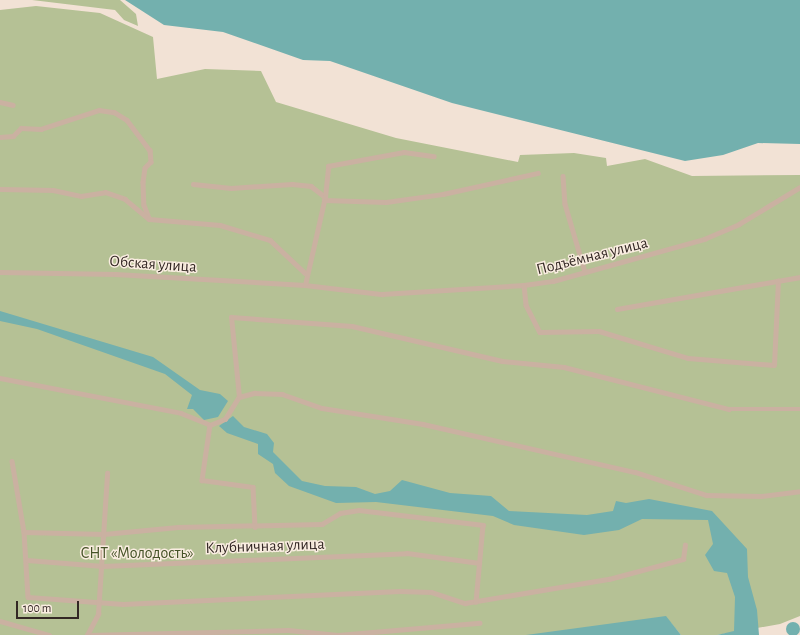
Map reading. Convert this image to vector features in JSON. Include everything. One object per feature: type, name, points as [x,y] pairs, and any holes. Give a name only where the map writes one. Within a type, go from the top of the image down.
[{"type":"street","points":[[0,102],[13,105]]},
{"type":"street","points":[[0,137],[13,136],[21,128],[41,130],[99,110],[114,112],[127,120],[150,150],[151,162],[145,168],[143,182],[144,205],[149,218]]},
{"type":"street","points":[[305,285],[305,273],[325,198],[328,166],[404,152],[434,156]]},
{"type":"street","points":[[193,184],[232,188],[292,184],[311,186],[325,198],[345,198],[386,202],[443,194],[538,173]]},
{"type":"street","points":[[563,176],[565,204],[586,272]]},
{"type":"street","name":"Подъёмная улица","points":[[305,285],[382,294],[524,286],[586,272],[704,239],[739,224],[800,187]]},
{"type":"street","points":[[0,189],[53,190],[81,196],[105,192],[125,199],[149,218],[220,225],[270,240],[305,273]]},
{"type":"street","name":"Обская улица","points":[[0,272],[115,274],[305,285]]},
{"type":"street","points":[[617,310],[800,277]]},
{"type":"street","points":[[524,286],[526,305],[540,332],[599,331],[688,358],[774,365],[778,281]]},
{"type":"street","points":[[0,378],[181,413],[210,425],[225,418],[238,397],[231,317],[352,326],[502,361],[564,367],[729,409],[800,409]]},
{"type":"street","points":[[238,397],[254,393],[282,394],[322,408],[423,424],[635,472],[706,495],[761,496],[800,491]]},
{"type":"street","points":[[210,425],[202,480],[253,487],[255,527]]},
{"type":"street","points":[[12,461],[24,532],[28,597],[99,603],[400,591],[431,592],[455,602],[476,602],[599,581],[683,559],[685,545]]},
{"type":"street","points":[[107,473],[103,566],[98,614],[87,635],[288,630],[338,634],[479,623]]},
{"type":"street","points":[[24,532],[104,534],[143,529],[322,524],[340,513],[359,510],[483,525],[476,602]]},
{"type":"street","name":"Клубничная улица","points":[[26,560],[103,566],[407,553],[479,563]]},
{"type":"street","points":[[0,621],[49,635]]},
{"type":"green space","points":[[32,0],[120,0],[136,14],[138,26],[124,20],[115,10]]},
{"type":"green space","name":"СНТ «Молодость»","points":[[36,6],[100,13],[153,37],[157,79],[205,69],[261,71],[276,102],[396,138],[518,162],[520,155],[574,153],[606,158],[607,166],[645,159],[692,176],[800,175],[800,616],[780,624],[717,635],[681,635],[671,623],[579,635],[0,635],[0,10]]},
{"type":"water","points":[[125,0],[800,0],[800,144],[758,143],[723,155],[685,161],[452,103],[330,61],[303,60],[223,32],[164,25]]},
{"type":"water","points":[[0,311],[153,357],[200,390],[220,394],[228,401],[218,417],[204,420],[193,409],[187,409],[192,395],[165,374],[37,329],[0,321]]},
{"type":"water","points":[[233,416],[244,427],[267,434],[274,443],[273,452],[302,481],[325,486],[356,487],[375,494],[390,491],[402,480],[450,493],[491,496],[509,511],[587,515],[613,511],[616,501],[626,503],[649,499],[712,511],[747,549],[748,577],[757,610],[759,635],[717,635],[734,631],[735,597],[727,573],[714,571],[705,555],[713,544],[708,520],[642,519],[619,530],[584,535],[514,525],[493,516],[376,502],[336,503],[289,486],[275,473],[273,464],[258,454],[258,444],[227,433],[219,426]]},
{"type":"water","points":[[666,616],[681,635],[526,635]]},
{"type":"water","points":[[790,622],[796,622],[800,626],[800,632],[796,636],[790,636],[786,632],[786,626]]}]
